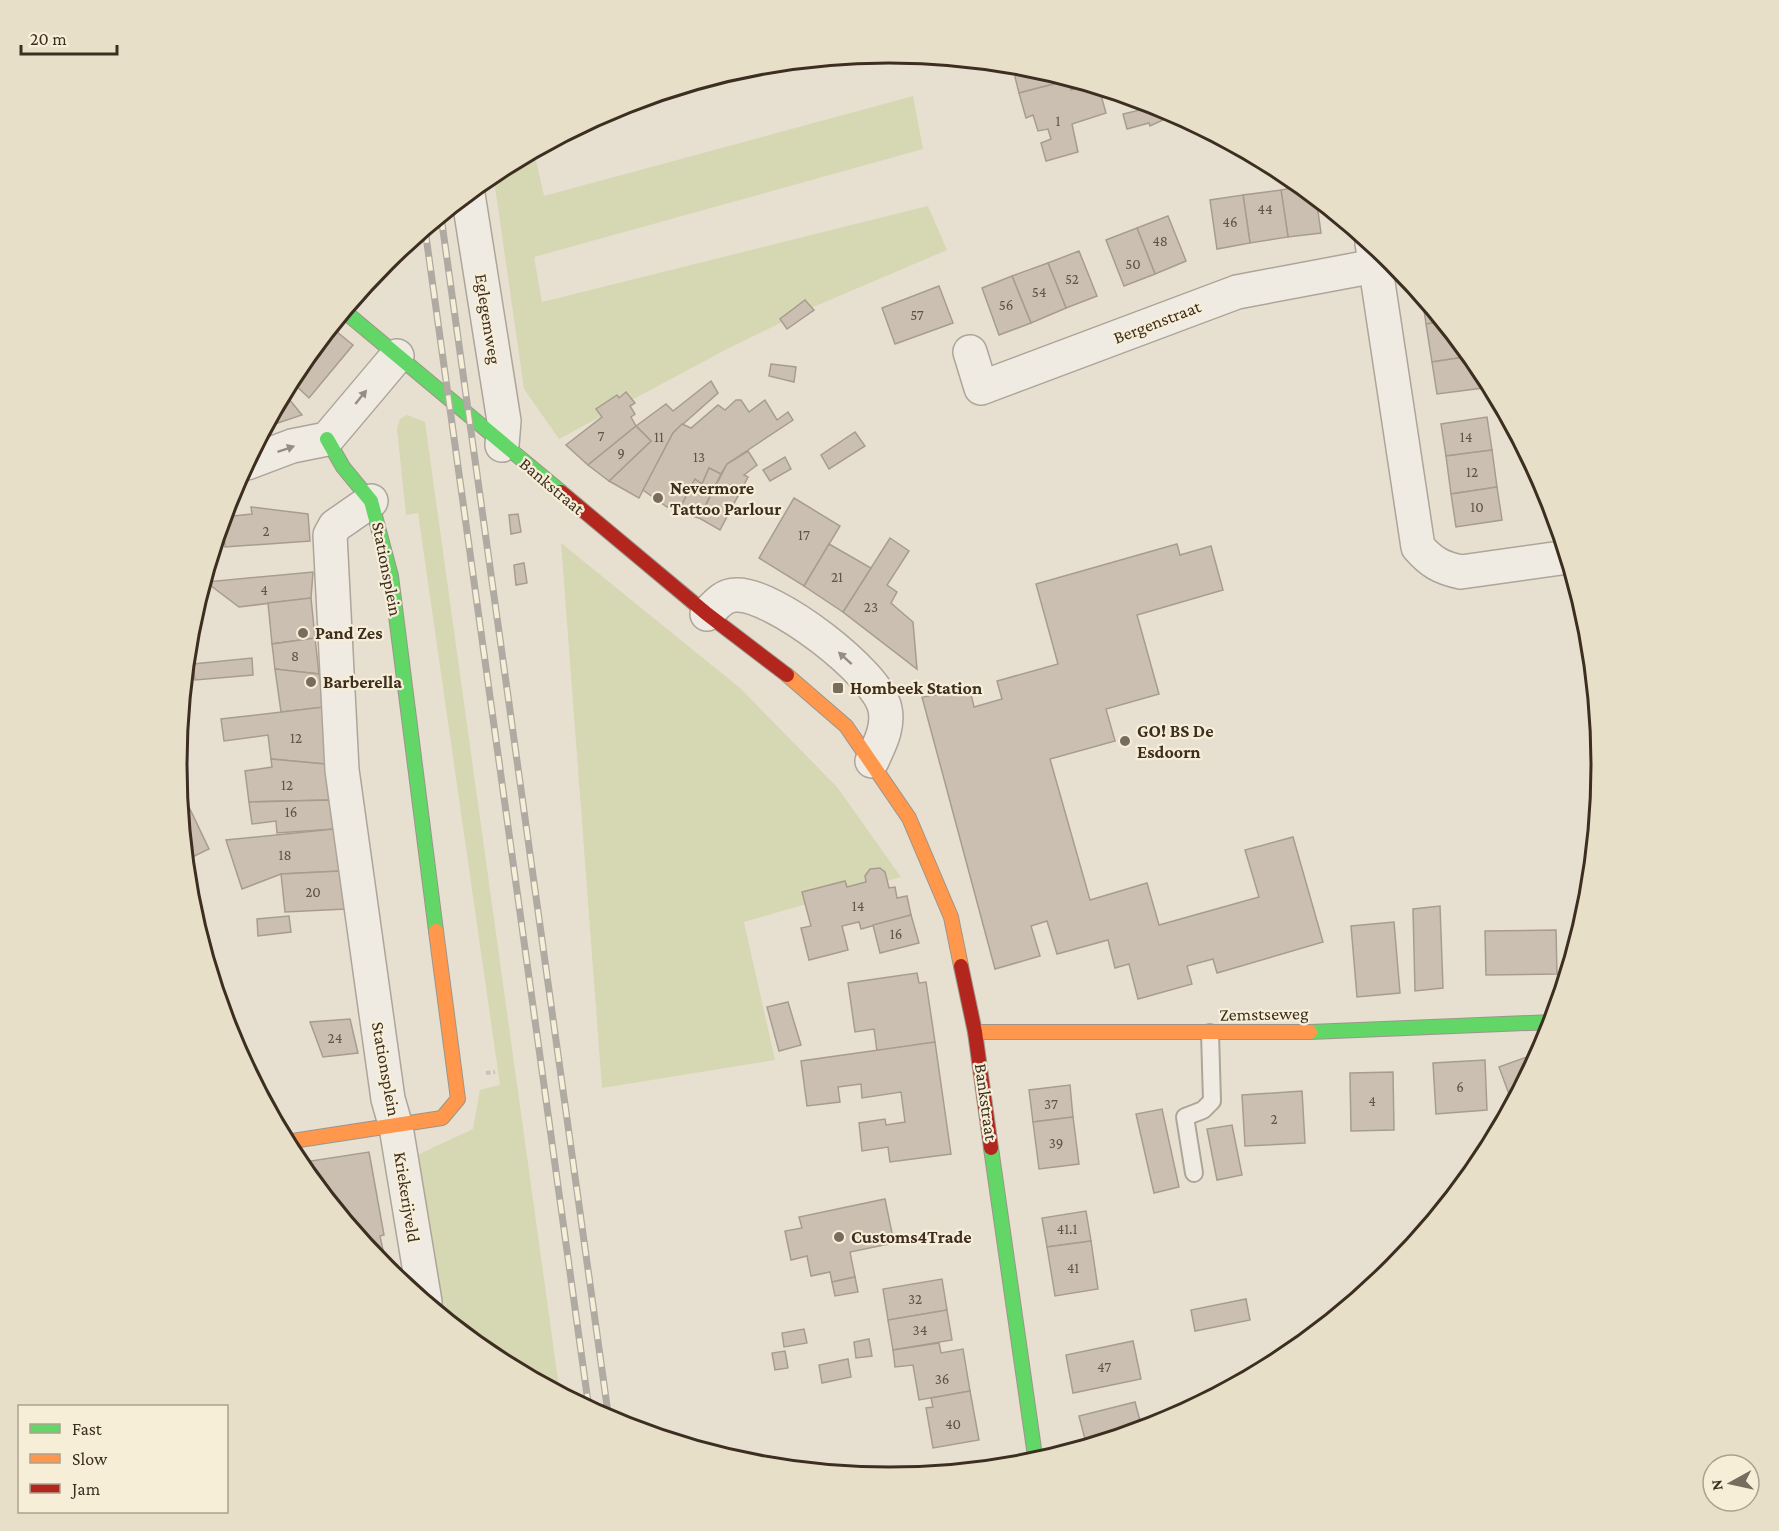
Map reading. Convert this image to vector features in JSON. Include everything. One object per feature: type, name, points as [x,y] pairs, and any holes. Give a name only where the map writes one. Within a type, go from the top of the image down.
[{"type":"street","name":"Eglegemweg","points":[[469,203],[504,421],[502,445]]},
{"type":"street","name":"Bergenstraat","points":[[970,352],[981,388],[1237,291],[1372,255]]},
{"type":"street","name":"Bergenstraat","points":[[1373,257],[1418,548],[1429,561],[1444,569],[1461,572],[1560,557]]},
{"type":"street","name":"Bankstraat","points":[[349,316],[707,614],[812,694],[846,726],[909,818],[951,917],[975,1032],[1035,1453]]},
{"type":"street","points":[[257,459],[292,446],[327,440],[397,356]]},
{"type":"street","name":"Stationsplein","points":[[327,440],[343,467],[371,501],[378,519],[394,592],[458,1099],[442,1118],[396,1127],[388,1099],[342,770],[329,551],[330,535],[335,526],[371,501]]},
{"type":"street","points":[[707,614],[721,599],[737,594],[762,602],[800,622],[845,656],[878,691],[885,709],[885,731],[872,761]]},
{"type":"street","name":"Zemstseweg","points":[[975,1032],[1210,1033],[1543,1023]]},
{"type":"street","points":[[296,1141],[396,1127]]},
{"type":"street","name":"Kriekerijveld","points":[[396,1127],[423,1291]]},
{"type":"lane","points":[[1194,1173],[1185,1117],[1203,1110],[1212,1101],[1210,1033]]},
{"type":"green space","points":[[913,96],[923,149],[534,257],[542,302],[928,206],[947,250],[811,308],[727,349],[559,439],[524,389],[495,184],[536,158],[544,196]]},
{"type":"green space","points":[[407,415],[425,422],[559,1385],[499,1350],[440,1306],[417,1155],[473,1129],[480,1090],[500,1085],[418,513],[406,515],[397,429],[400,419]]},
{"type":"green space","points":[[561,543],[740,688],[837,787],[901,877],[744,922],[775,1060],[602,1088]]},
{"type":"building","points":[[1017,74],[1027,76],[1056,83],[1019,93],[1015,77]]},
{"type":"building","points":[[1056,83],[1070,87],[1071,90],[1076,88],[1101,96],[1106,113],[1072,124],[1078,152],[1046,161],[1041,143],[1051,139],[1048,129],[1038,131],[1033,115],[1026,118],[1019,93]]},
{"type":"building","points":[[1141,110],[1165,119],[1150,126],[1149,123],[1127,129],[1123,114]]},
{"type":"building","points":[[1290,188],[1318,208],[1321,233],[1288,237],[1281,190]]},
{"type":"building","points":[[1281,190],[1288,237],[1250,243],[1243,195]]},
{"type":"building","points":[[1243,195],[1250,243],[1217,249],[1210,200]]},
{"type":"building","points":[[1168,216],[1186,261],[1155,274],[1137,228]]},
{"type":"building","points":[[1137,228],[1155,274],[1124,286],[1106,240]]},
{"type":"building","points":[[1079,251],[1097,296],[1066,308],[1048,263]]},
{"type":"building","points":[[1048,263],[1066,308],[1031,323],[1012,276]]},
{"type":"building","points":[[1012,276],[1031,323],[999,335],[982,288]]},
{"type":"building","points":[[939,286],[953,323],[895,344],[882,308]]},
{"type":"building","points":[[805,300],[814,310],[787,329],[780,319]]},
{"type":"building","points":[[1424,309],[1435,322],[1426,324]]},
{"type":"building","points":[[1435,322],[1461,358],[1432,362],[1426,324]]},
{"type":"building","points":[[337,332],[353,345],[309,398],[298,387]]},
{"type":"building","points":[[1461,358],[1482,388],[1437,394],[1432,362]]},
{"type":"building","points":[[771,364],[796,367],[794,382],[769,376]]},
{"type":"building","points":[[711,381],[718,393],[673,433],[639,498],[609,481],[651,441],[636,426],[666,404],[673,411]]},
{"type":"building","points":[[626,392],[635,403],[630,406],[635,414],[631,417],[636,426],[588,465],[566,445],[602,417],[596,409],[617,395],[619,398]]},
{"type":"building","points":[[290,400],[302,415],[276,424]]},
{"type":"building","points":[[736,400],[741,400],[749,412],[765,400],[777,420],[788,412],[793,420],[727,464],[721,474],[709,468],[702,484],[695,479],[678,512],[677,507],[667,507],[643,490],[673,433],[682,424],[691,428],[718,405],[725,410]]},
{"type":"building","points":[[1487,417],[1492,450],[1446,456],[1441,424]]},
{"type":"building","points":[[636,426],[651,441],[609,481],[588,465]]},
{"type":"building","points":[[855,432],[865,446],[829,469],[821,455]]},
{"type":"building","points":[[1492,450],[1497,487],[1451,494],[1446,456]]},
{"type":"building","points":[[748,451],[757,465],[744,475],[748,477],[720,530],[699,518],[727,464]]},
{"type":"building","points":[[785,457],[791,469],[770,481],[763,470]]},
{"type":"building","points":[[709,468],[721,474],[699,518],[678,512],[695,479],[702,484]]},
{"type":"building","points":[[1497,487],[1502,520],[1456,527],[1451,494]]},
{"type":"building","points":[[794,498],[840,526],[804,586],[759,558]]},
{"type":"building","points":[[251,507],[308,514],[310,541],[225,547],[224,539],[233,516],[252,514]]},
{"type":"building","points":[[518,514],[521,532],[511,534],[509,515]]},
{"type":"building","points":[[890,538],[909,551],[887,585],[897,592],[891,603],[913,622],[917,669],[843,612]]},
{"type":"building","points":[[829,544],[871,568],[843,612],[804,586]]},
{"type":"building","points":[[1177,544],[1180,555],[1211,546],[1223,590],[1137,615],[1159,694],[1106,709],[1115,741],[1050,759],[1090,900],[1147,883],[1159,925],[1259,897],[1245,850],[1293,837],[1323,942],[1217,973],[1213,959],[1187,966],[1192,984],[1138,999],[1129,964],[1115,968],[1108,940],[1057,954],[1047,921],[1031,926],[1040,956],[995,969],[922,697],[970,690],[974,707],[1002,699],[997,681],[1058,664],[1036,584]]},
{"type":"building","points":[[524,563],[527,583],[516,585],[514,565]]},
{"type":"building","points":[[313,572],[311,598],[239,607],[211,586],[212,581]]},
{"type":"building","points":[[311,598],[315,638],[272,644],[268,603]]},
{"type":"building","points":[[315,638],[319,674],[275,669],[272,644]]},
{"type":"building","points":[[252,658],[253,675],[195,680],[195,664]]},
{"type":"building","points":[[275,669],[319,674],[324,707],[281,712]]},
{"type":"building","points":[[324,707],[325,764],[271,759],[268,735],[224,741],[221,719]]},
{"type":"building","points":[[271,759],[325,764],[329,800],[249,802],[245,771],[272,767]]},
{"type":"building","points":[[329,800],[334,829],[277,833],[276,821],[252,824],[249,802]]},
{"type":"building","points":[[189,807],[209,849],[193,857]]},
{"type":"building","points":[[334,829],[340,871],[281,874],[242,889],[226,840]]},
{"type":"building","points":[[880,868],[885,872],[889,888],[895,887],[897,898],[907,896],[911,915],[861,929],[859,922],[842,926],[848,950],[809,960],[801,928],[811,926],[802,892],[845,881],[847,887],[866,882],[865,876],[870,869]]},
{"type":"building","points":[[340,871],[346,909],[285,912],[281,874]]},
{"type":"building","points":[[1440,906],[1443,988],[1415,991],[1413,909]]},
{"type":"building","points":[[911,915],[919,943],[880,953],[873,925]]},
{"type":"building","points":[[289,916],[291,932],[258,936],[257,919]]},
{"type":"building","points":[[1394,922],[1400,993],[1357,997],[1351,926]]},
{"type":"building","points":[[1556,930],[1557,974],[1486,975],[1485,931]]},
{"type":"building","points":[[917,973],[919,983],[926,982],[935,1042],[877,1051],[874,1029],[855,1032],[848,983]]},
{"type":"building","points":[[788,1002],[801,1045],[779,1051],[767,1007]]},
{"type":"building","points":[[350,1019],[358,1053],[323,1057],[310,1022]]},
{"type":"building","points":[[935,1042],[951,1154],[890,1162],[888,1147],[862,1151],[859,1123],[885,1119],[886,1125],[905,1122],[901,1092],[862,1098],[861,1084],[838,1087],[840,1102],[807,1106],[801,1061]]},
{"type":"building","points":[[1529,1056],[1510,1096],[1499,1067]]},
{"type":"building","points":[[1485,1060],[1487,1110],[1436,1114],[1433,1063]]},
{"type":"building","points":[[1393,1072],[1394,1130],[1351,1131],[1350,1073]]},
{"type":"building","points":[[1070,1085],[1073,1117],[1033,1122],[1029,1090]]},
{"type":"building","points":[[1302,1091],[1305,1143],[1245,1146],[1242,1095]]},
{"type":"building","points":[[1162,1109],[1179,1187],[1154,1193],[1136,1114]]},
{"type":"building","points":[[1073,1117],[1079,1164],[1039,1169],[1033,1122]]},
{"type":"building","points":[[1232,1125],[1242,1175],[1217,1180],[1207,1129]]},
{"type":"building","points":[[369,1152],[384,1235],[380,1236],[383,1250],[361,1229],[309,1161]]},
{"type":"building","name":"Customs4Trade","points":[[885,1199],[894,1243],[850,1252],[855,1277],[832,1282],[830,1272],[811,1276],[807,1256],[791,1260],[785,1231],[802,1228],[799,1217]]},
{"type":"building","points":[[1086,1211],[1091,1241],[1047,1247],[1042,1218]]},
{"type":"building","points":[[1091,1241],[1098,1289],[1055,1296],[1047,1247]]},
{"type":"building","points":[[855,1277],[858,1292],[835,1296],[832,1282]]},
{"type":"building","points":[[942,1279],[947,1310],[888,1320],[883,1289]]},
{"type":"building","points":[[1246,1299],[1250,1320],[1195,1331],[1191,1310]]},
{"type":"building","points":[[947,1310],[952,1340],[893,1350],[888,1320]]},
{"type":"building","points":[[804,1329],[807,1343],[784,1347],[782,1333]]},
{"type":"building","points":[[869,1339],[872,1356],[856,1358],[854,1342]]},
{"type":"building","points":[[1133,1341],[1141,1379],[1073,1393],[1066,1355]]},
{"type":"building","points":[[939,1343],[941,1353],[963,1349],[970,1391],[919,1400],[913,1365],[895,1367],[893,1350]]},
{"type":"building","points":[[785,1351],[788,1368],[775,1370],[772,1353]]},
{"type":"building","points":[[848,1359],[851,1377],[822,1383],[819,1365]]},
{"type":"building","points":[[970,1391],[979,1440],[933,1448],[926,1408],[933,1407],[931,1398]]},
{"type":"building","points":[[1135,1402],[1140,1422],[1085,1440],[1079,1416]]},
{"type":"railway","points":[[442,224],[607,1409]]},
{"type":"railway","points":[[426,237],[588,1400]]},
{"type":"traffic: fast","points":[[350,316],[561,492]]},
{"type":"traffic: fast","points":[[327,439],[343,467],[371,501],[391,576],[436,931]]},
{"type":"traffic: fast","points":[[1310,1032],[1543,1022]]},
{"type":"traffic: fast","points":[[991,1148],[1035,1453]]},
{"type":"traffic: slow","points":[[787,675],[846,726],[909,818],[951,917],[961,966]]},
{"type":"traffic: slow","points":[[295,1141],[442,1118],[458,1099],[436,931]]},
{"type":"traffic: slow","points":[[975,1032],[1310,1032]]},
{"type":"traffic: jam","points":[[561,492],[707,614],[787,675]]},
{"type":"traffic: jam","points":[[961,966],[975,1032],[991,1148]]},
{"type":"place","name":"Nevermore Tattoo Parlour","points":[[658,498]]},
{"type":"place","name":"Pand Zes","points":[[303,633]]},
{"type":"place","name":"Barberella","points":[[311,682]]},
{"type":"place","name":"Hombeek Station","points":[[838,688]]},
{"type":"place","name":"GO! BS De Esdoorn","points":[[1125,741]]},
{"type":"place","name":"Customs4Trade","points":[[839,1237]]}]
